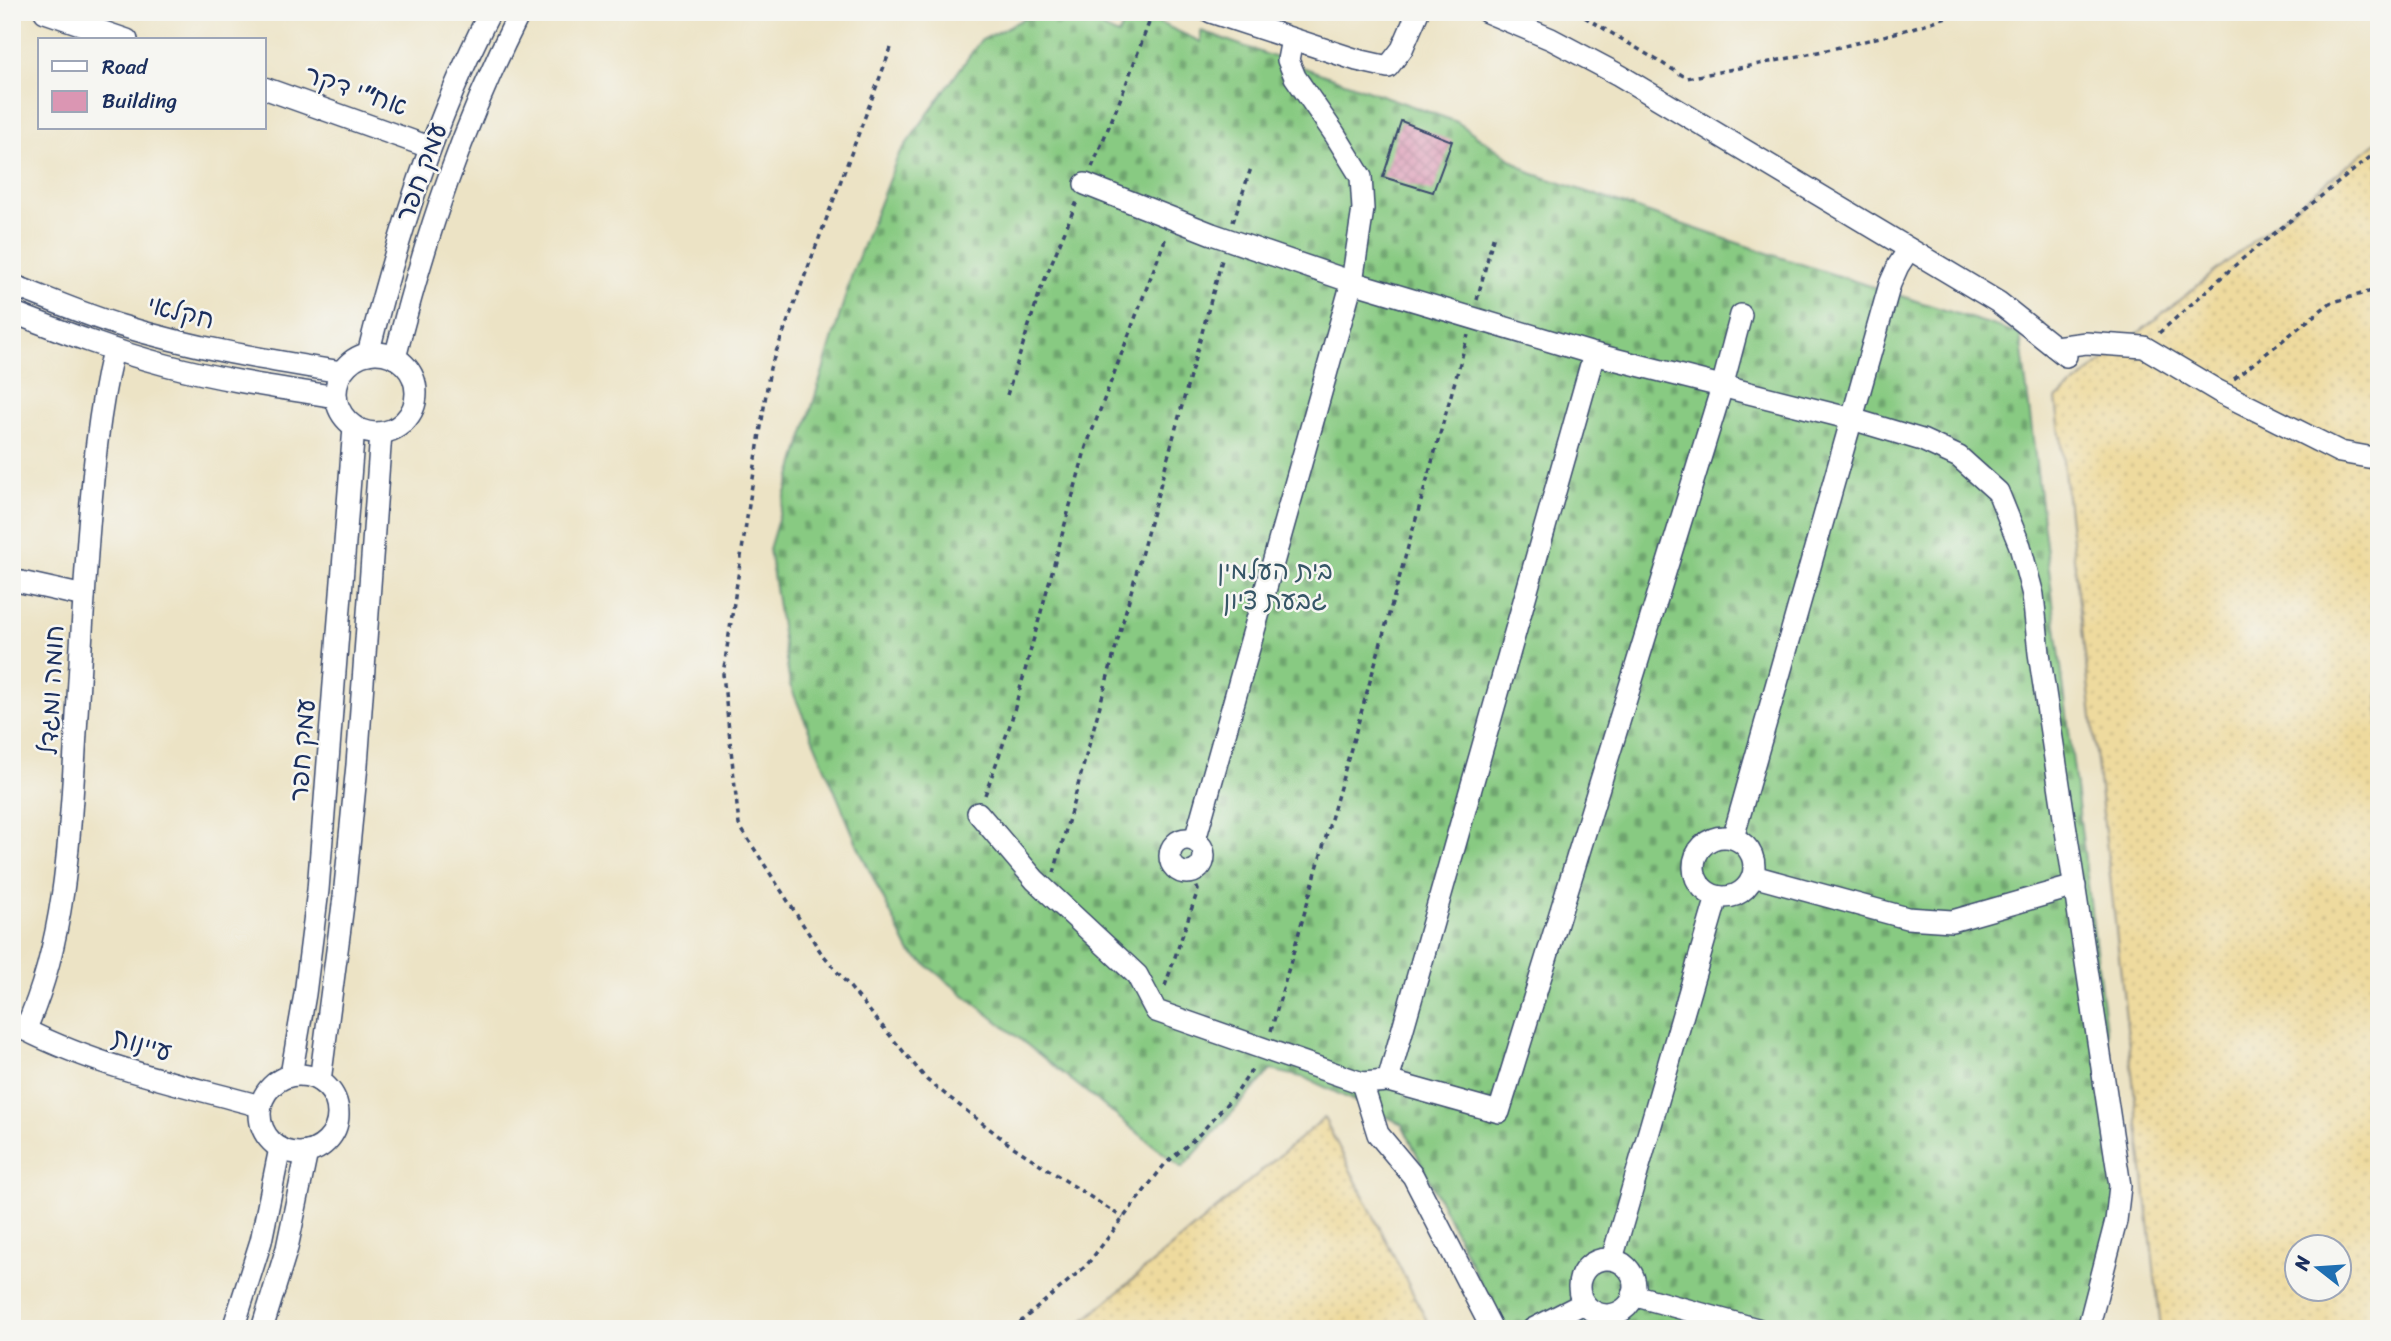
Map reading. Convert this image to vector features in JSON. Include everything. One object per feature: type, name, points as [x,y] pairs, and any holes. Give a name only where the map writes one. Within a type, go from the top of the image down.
[{"type":"street","points":[[45,12],[121,38]]},
{"type":"street","name":"עמק חפר","points":[[368,354],[404,219],[429,147],[490,12]]},
{"type":"street","name":"עמק חפר","points":[[395,358],[432,224],[458,148],[498,55],[520,12]]},
{"type":"street","points":[[1211,12],[1357,60],[1388,67],[1402,49],[1418,12]]},
{"type":"street","points":[[1487,12],[1552,39],[1619,75],[1998,302],[2060,352],[2086,344],[2144,346],[2218,391],[2340,452],[2379,459]]},
{"type":"street","points":[[1190,872],[1185,873],[1175,868],[1170,853],[1178,840],[1189,838],[1195,841],[1352,282],[1363,209],[1361,177],[1295,77],[1289,60],[1292,39]]},
{"type":"street","name":"אח\"י דקר","points":[[266,89],[429,147]]},
{"type":"street","points":[[1085,184],[1228,240],[1472,319],[1594,354],[1852,419],[1922,440],[1959,457],[1998,492],[2020,546],[2032,595],[2120,1186],[2116,1221],[2088,1329]]},
{"type":"street","points":[[1733,838],[1890,284],[1909,249]]},
{"type":"street","name":"חקלאי","points":[[12,285],[120,326],[240,355],[341,372]]},
{"type":"street","name":"חקלאי","points":[[12,312],[113,350],[233,381],[336,397]]},
{"type":"street","points":[[978,813],[1048,892],[1137,975],[1156,1011],[1362,1083],[1388,1081],[1499,1112],[1723,387],[1741,315]]},
{"type":"street","name":"חומה ומגדל","points":[[18,1026],[36,1005],[60,905],[71,817],[96,434],[113,350]]},
{"type":"street","points":[[368,354],[387,354],[395,358],[402,362],[411,374],[416,389],[414,405],[406,419],[394,429],[381,433],[364,432],[354,427],[340,412],[336,397],[337,381],[341,372],[357,357],[368,354]]},
{"type":"street","points":[[1388,1081],[1594,354]]},
{"type":"street","name":"עמק חפר","points":[[291,1075],[318,890],[354,427]]},
{"type":"street","name":"עמק חפר","points":[[320,1081],[344,897],[354,791],[381,433]]},
{"type":"street","points":[[12,580],[84,596]]},
{"type":"street","points":[[1733,838],[1751,853],[1753,876],[1749,885],[1735,896],[1717,897],[1701,887],[1696,878],[1695,859],[1699,850],[1714,839],[1733,838]]},
{"type":"street","points":[[1753,876],[1907,918],[1952,921],[2075,886]]},
{"type":"street","points":[[1612,1259],[1717,897]]},
{"type":"street","name":"עיינות","points":[[18,1026],[109,1065],[260,1106]]},
{"type":"street","points":[[291,1075],[310,1076],[320,1081],[334,1095],[338,1109],[337,1125],[329,1139],[317,1149],[307,1152],[287,1152],[273,1144],[264,1132],[259,1118],[260,1106],[268,1088],[291,1075]]},
{"type":"street","points":[[1362,1083],[1378,1134],[1413,1176],[1492,1329]]},
{"type":"street","points":[[233,1329],[261,1241],[280,1148]]},
{"type":"street","points":[[262,1329],[287,1248],[307,1152]]},
{"type":"street","points":[[1602,1258],[1626,1265],[1633,1277],[1633,1296],[1619,1312],[1598,1314],[1584,1303],[1578,1286],[1584,1269],[1593,1261],[1602,1258]]},
{"type":"street","points":[[1633,1296],[1756,1329]]},
{"type":"street","points":[[1533,1329],[1584,1303]]},
{"type":"path","points":[[1576,12],[1687,78],[1896,34],[1961,12]]},
{"type":"path","points":[[891,48],[770,368],[723,674],[739,825],[820,951],[927,1080],[1009,1144],[1123,1218]]},
{"type":"path","points":[[2144,346],[2241,260],[2379,150]]},
{"type":"path","points":[[1048,892],[1228,240],[1251,167]]},
{"type":"path","points":[[978,813],[1010,722],[1086,447],[1173,219]]},
{"type":"path","points":[[1012,1329],[1086,1266],[1165,1164],[1198,1136],[1238,1091],[1266,1048],[1494,234]]},
{"type":"path","points":[[2218,391],[2330,303],[2379,289]]},
{"type":"path","points":[[1156,1011],[1198,890],[1190,872]]},
{"type":"sand","points":[[2379,140],[2379,1329],[2161,1329],[2056,399]]},
{"type":"sand","points":[[1324,1118],[1431,1329],[1074,1329]]},
{"type":"green space","name":"בית העלמין גבעת ציון","points":[[1037,12],[1069,12],[1118,35],[1131,12],[1201,42],[1201,31],[1457,122],[1531,173],[1779,257],[2020,334],[2130,1225],[2090,1329],[1503,1329],[1402,1124],[1306,1078],[1271,1070],[1182,1168],[909,951],[861,853],[790,685],[769,549],[853,271],[898,156],[980,41]]},
{"type":"building","points":[[1401,121],[1452,141],[1433,192],[1383,177]]}]
